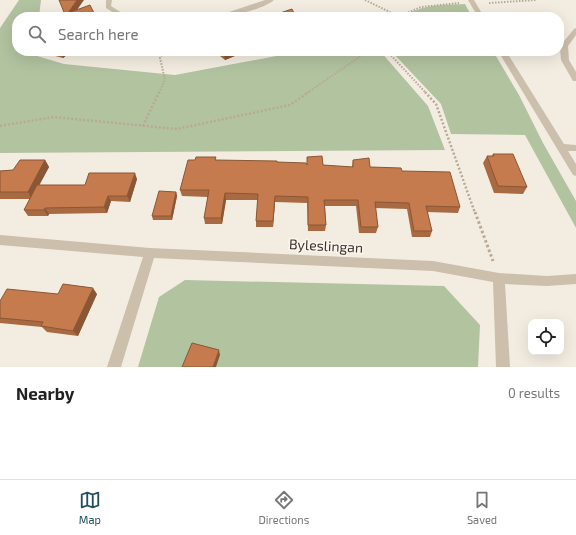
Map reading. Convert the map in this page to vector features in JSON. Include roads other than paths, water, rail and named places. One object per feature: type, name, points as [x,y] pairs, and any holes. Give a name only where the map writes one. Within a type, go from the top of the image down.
[{"type":"street","points":[[109,0],[108,7],[116,12]]},
{"type":"street","points":[[239,12],[271,0]]},
{"type":"street","points":[[471,0],[478,12]]},
{"type":"street","points":[[576,30],[564,46],[565,60],[576,79]]},
{"type":"street","points":[[505,56],[576,172]]},
{"type":"street","points":[[561,147],[576,148]]},
{"type":"street","name":"Byleslingan","points":[[0,240],[150,253],[433,266],[499,278],[547,281],[576,279]]},
{"type":"street","points":[[114,367],[150,253]]},
{"type":"street","points":[[499,278],[503,367]]}]
